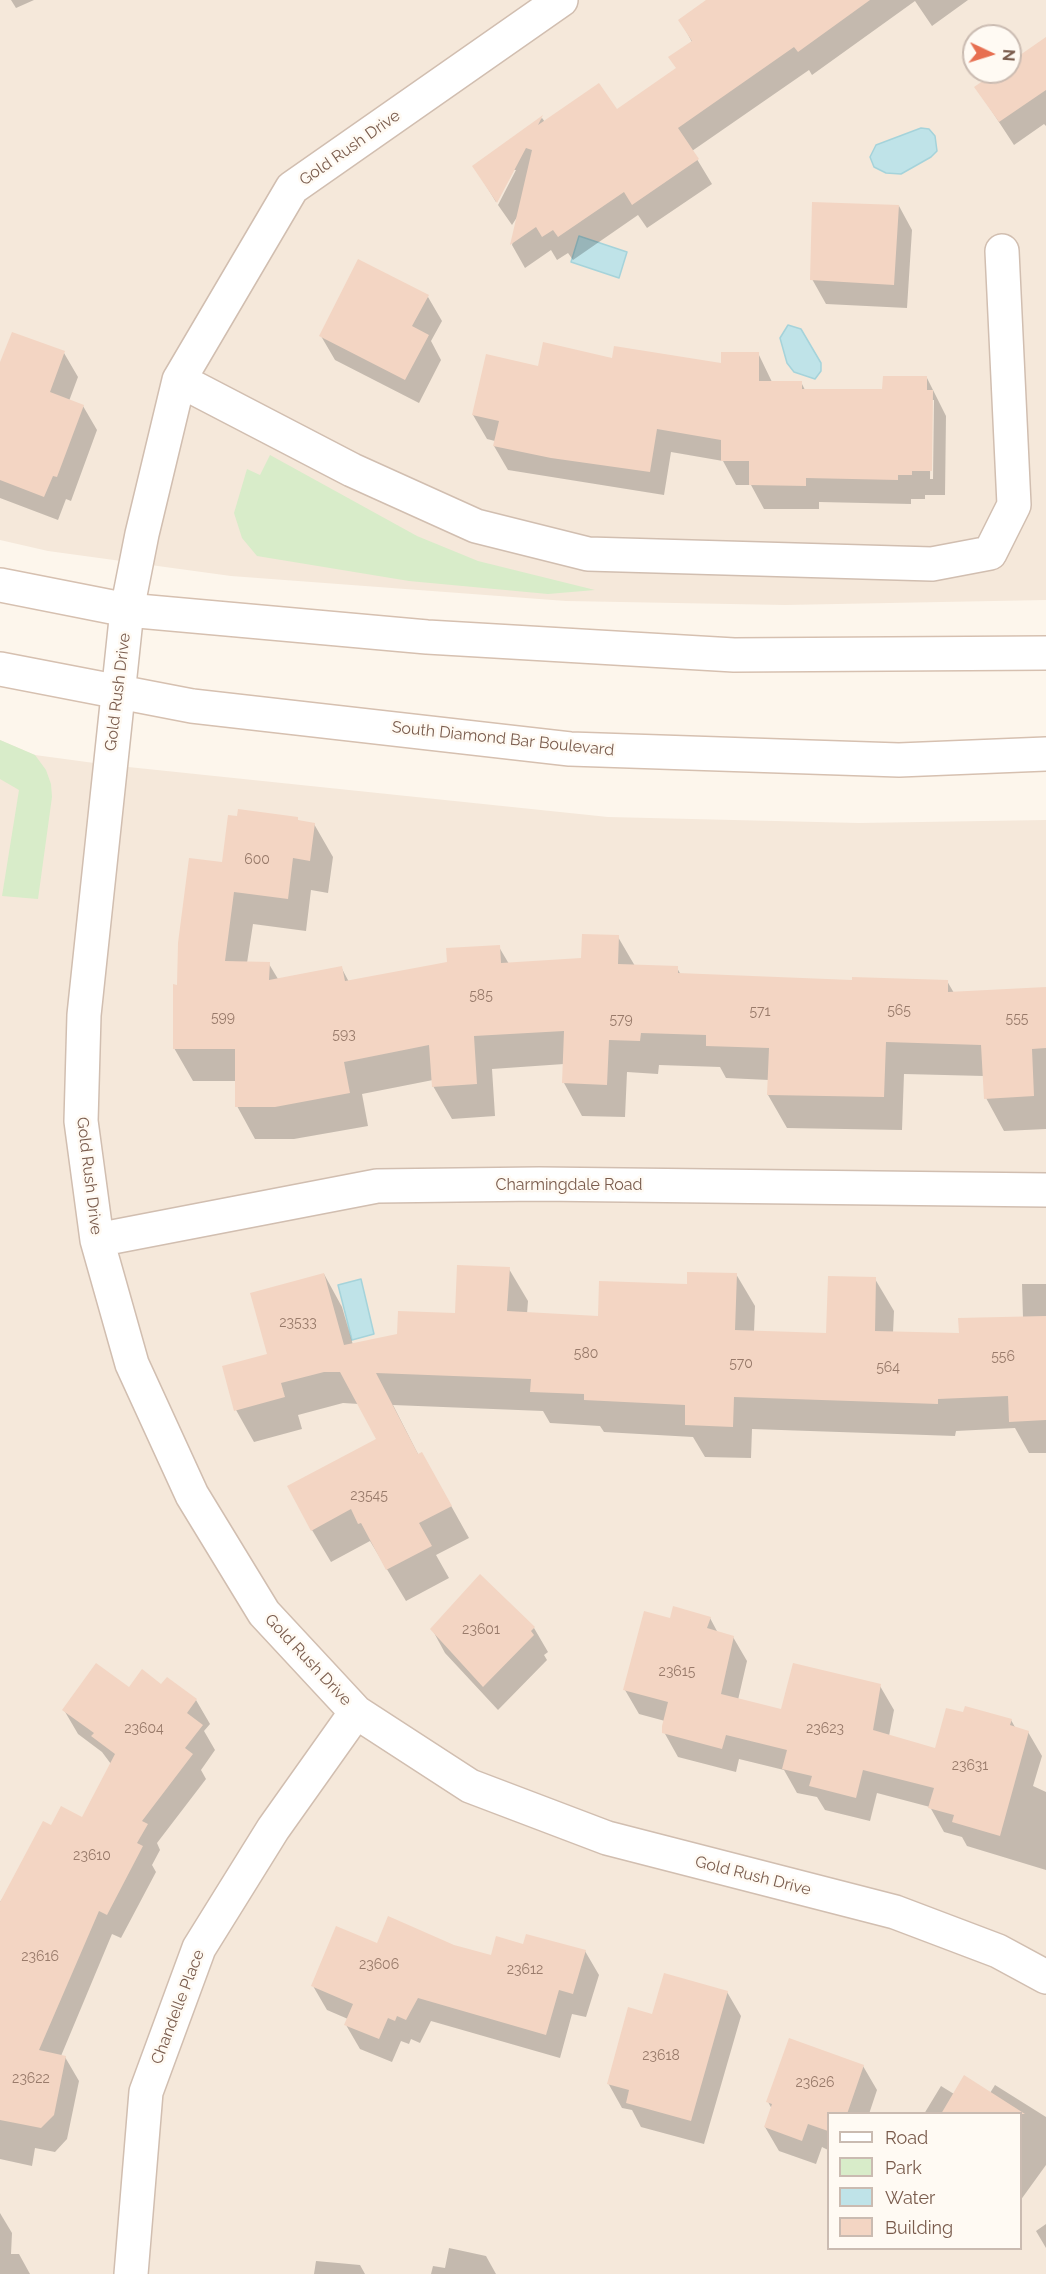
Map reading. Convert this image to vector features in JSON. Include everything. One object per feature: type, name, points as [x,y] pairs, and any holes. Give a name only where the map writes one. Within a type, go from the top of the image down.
[{"type":"street","name":"Gold Rush Drive","points":[[561,0],[292,188],[179,380],[142,534],[127,610],[84,1027],[81,1121],[97,1240],[132,1364],[192,1495],[264,1613],[356,1712],[470,1786],[607,1838],[895,1912],[998,1951],[1046,1977]]},
{"type":"street","points":[[179,380],[352,470],[476,526],[588,554],[932,564],[990,553],[1014,505],[1002,251]]},
{"type":"street","points":[[0,585],[127,610],[427,638],[734,655],[1046,653]]},
{"type":"street","name":"South Diamond Bar Boulevard","points":[[0,669],[117,693],[204,707],[570,749],[899,760],[1046,754]]},
{"type":"street","name":"Charmingdale Road","points":[[97,1240],[377,1186],[539,1184],[1046,1190]]},
{"type":"street","name":"Chandelle Place","points":[[131,2274],[146,2092],[199,1948],[273,1829],[356,1712]]},
{"type":"shaded area","points":[[0,0],[1046,0],[1046,600],[785,605],[566,601],[231,576],[48,551],[0,540]]},
{"type":"shaded area","points":[[0,740],[35,755],[109,765],[608,817],[859,823],[1046,820],[1046,2274],[0,2274]]},
{"type":"green space","points":[[270,455],[417,536],[478,561],[595,590],[548,594],[409,581],[257,556],[242,538],[234,513],[247,469],[260,475]]},
{"type":"green space","points":[[0,740],[35,755],[46,770],[51,784],[52,797],[38,899],[2,896],[19,790],[0,779]]},
{"type":"water","points":[[921,128],[929,129],[935,136],[937,151],[931,157],[901,174],[886,173],[874,167],[870,157],[876,145]]},
{"type":"water","points":[[579,236],[627,252],[619,278],[571,262]]},
{"type":"water","points":[[788,325],[801,329],[821,363],[821,371],[815,379],[794,372],[787,363],[780,338]]},
{"type":"water","points":[[361,1279],[374,1334],[352,1340],[338,1285]]},
{"type":"building","points":[[706,0],[870,0],[798,52],[794,47],[678,128],[699,159],[632,205],[624,192],[558,237],[553,230],[542,237],[536,227],[510,245],[532,150],[526,148],[497,203],[472,166],[543,115],[538,125],[599,83],[617,109],[676,68],[668,57],[692,41],[678,20]]},
{"type":"building","points":[[1046,37],[1046,90],[999,122],[974,87],[978,84],[1022,84],[1022,54]]},
{"type":"building","points":[[812,202],[899,205],[894,285],[810,280]]},
{"type":"building","points":[[358,259],[429,295],[412,326],[429,335],[405,380],[319,336]]},
{"type":"building","points":[[12,332],[65,351],[50,392],[84,405],[57,477],[53,476],[44,497],[0,480],[0,362]]},
{"type":"building","points":[[543,342],[612,358],[614,346],[721,363],[721,352],[759,352],[759,381],[802,381],[802,389],[882,389],[883,376],[927,376],[927,390],[933,390],[932,471],[912,471],[912,475],[898,475],[898,480],[806,478],[806,486],[749,485],[749,461],[721,461],[721,440],[657,429],[650,472],[551,458],[493,446],[499,421],[472,415],[486,354],[538,366]]},
{"type":"building","points":[[238,809],[298,817],[298,820],[315,823],[310,861],[293,858],[288,899],[234,892],[225,961],[270,962],[269,980],[342,966],[345,981],[447,962],[446,948],[500,945],[501,963],[581,958],[582,934],[619,935],[618,964],[678,966],[678,973],[852,980],[852,977],[948,980],[948,992],[1046,987],[1046,1048],[1032,1049],[1034,1096],[984,1099],[981,1045],[886,1042],[884,1097],[767,1095],[769,1048],[706,1046],[706,1035],[641,1033],[640,1041],[609,1040],[607,1085],[562,1083],[564,1031],[474,1036],[477,1084],[432,1087],[429,1045],[344,1062],[350,1093],[275,1107],[235,1107],[235,1049],[173,1049],[173,984],[177,985],[178,943],[189,858],[222,862],[228,815],[237,816]]},
{"type":"building","points":[[457,1265],[510,1267],[507,1311],[598,1316],[599,1281],[687,1284],[687,1272],[737,1273],[735,1330],[826,1333],[828,1276],[876,1277],[875,1331],[959,1333],[958,1318],[1046,1316],[1046,1420],[1009,1422],[1008,1396],[938,1399],[938,1404],[734,1397],[733,1427],[685,1425],[685,1405],[584,1400],[584,1394],[530,1392],[531,1379],[376,1373],[418,1454],[422,1452],[452,1506],[419,1523],[432,1546],[386,1570],[351,1509],[311,1531],[287,1486],[376,1439],[340,1372],[324,1372],[281,1383],[285,1397],[234,1411],[222,1366],[267,1354],[250,1293],[324,1273],[344,1345],[397,1334],[398,1311],[455,1313]]},
{"type":"building","points":[[480,1574],[535,1627],[531,1631],[534,1635],[483,1687],[430,1629]]},
{"type":"building","points":[[673,1606],[711,1617],[707,1628],[734,1636],[721,1694],[781,1709],[793,1663],[881,1684],[873,1730],[935,1748],[946,1708],[963,1712],[965,1706],[1012,1719],[1010,1725],[1029,1731],[1000,1836],[952,1822],[954,1815],[928,1808],[934,1788],[863,1770],[856,1798],[809,1786],[812,1776],[782,1769],[787,1750],[726,1735],[722,1749],[662,1733],[668,1702],[623,1690],[644,1611],[670,1618]]},
{"type":"building","points":[[96,1663],[129,1687],[142,1669],[161,1684],[167,1677],[197,1699],[187,1713],[203,1725],[185,1748],[193,1754],[142,1821],[148,1824],[137,1843],[143,1846],[107,1915],[99,1911],[39,2050],[66,2056],[54,2115],[41,2128],[0,2120],[0,1902],[43,1821],[51,1825],[61,1806],[82,1817],[115,1754],[91,1736],[94,1733],[62,1710]]},
{"type":"building","points":[[388,1916],[454,1945],[491,1955],[496,1936],[523,1944],[526,1934],[586,1950],[573,1994],[559,1990],[546,2035],[418,1998],[406,2020],[397,2016],[395,2021],[388,2018],[379,2039],[344,2025],[353,2004],[311,1986],[336,1926],[377,1943]]},
{"type":"building","points":[[664,1973],[728,1991],[691,2121],[626,2103],[629,2090],[607,2084],[628,2007],[652,2014]]},
{"type":"building","points":[[789,2038],[864,2065],[848,2112],[827,2112],[827,2131],[808,2124],[802,2141],[764,2127],[772,2104],[766,2102]]},
{"type":"building","points":[[964,2075],[1022,2112],[942,2112]]}]
